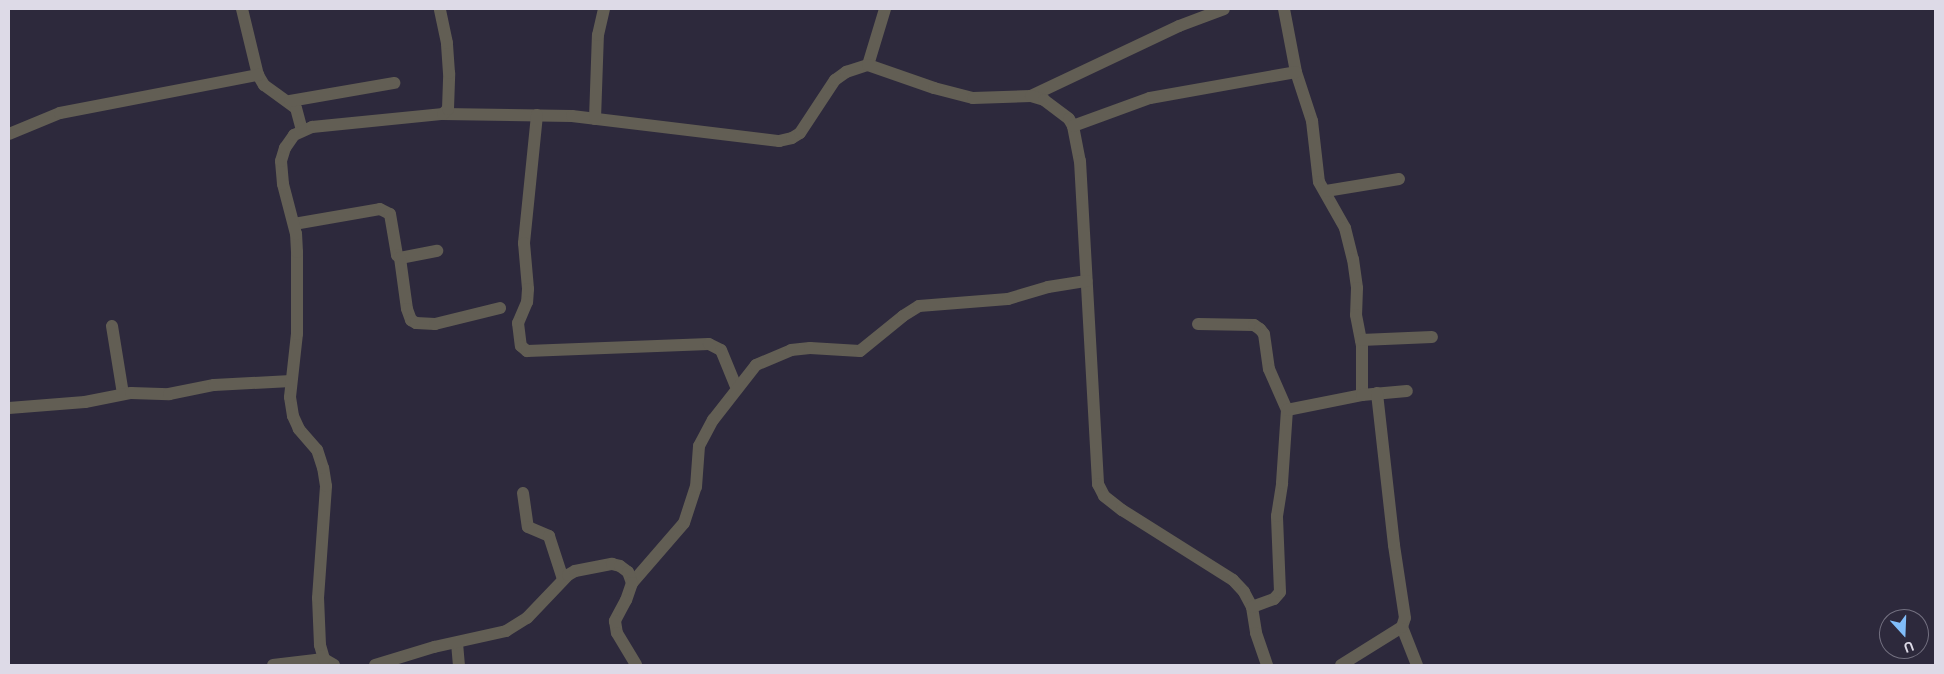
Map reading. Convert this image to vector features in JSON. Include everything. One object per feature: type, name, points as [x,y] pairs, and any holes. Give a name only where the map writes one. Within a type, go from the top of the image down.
[{"type":"street","points":[[242,9],[258,74],[264,85],[290,101],[296,108],[302,130]]},
{"type":"street","points":[[440,9],[447,43],[449,73],[448,109],[444,114]]},
{"type":"street","points":[[595,119],[598,35],[604,9]]},
{"type":"street","points":[[868,64],[885,9]]},
{"type":"street","points":[[1031,96],[1179,26],[1224,9]]},
{"type":"street","points":[[1284,9],[1296,72],[1312,122],[1316,173],[1319,182],[1326,191],[1345,228],[1352,252],[1356,288],[1356,315],[1361,340],[1362,394]]},
{"type":"street","points":[[329,662],[321,653],[318,598],[326,486],[324,468],[317,450],[299,429],[293,416],[290,397],[297,334],[297,252],[294,224],[283,184],[282,161],[289,140],[302,130],[312,126],[444,114],[595,119],[779,141],[792,138],[800,133],[835,80],[846,72],[868,64],[934,88],[973,98],[1031,96],[1044,100],[1069,119],[1073,126],[1080,161],[1098,484],[1104,496],[1122,510],[1233,580],[1244,592],[1252,607],[1256,633],[1267,665]]},
{"type":"street","points":[[1073,126],[1150,98],[1296,72]]},
{"type":"street","points":[[9,134],[60,113],[258,74]]},
{"type":"street","points":[[290,101],[394,83]]},
{"type":"street","points":[[537,116],[524,243],[528,289],[527,302],[518,323],[521,346],[527,350],[709,344],[721,350],[737,390]]},
{"type":"street","points":[[1326,191],[1399,179]]},
{"type":"street","points":[[294,224],[380,209],[386,210],[390,214],[411,320],[416,323],[436,324],[500,308]]},
{"type":"street","points":[[400,258],[437,251]]},
{"type":"street","points":[[636,665],[617,633],[614,621],[626,600],[632,582],[684,523],[696,487],[699,446],[713,420],[756,365],[791,350],[810,348],[860,352],[903,316],[919,306],[1001,300],[1048,287],[1087,281]]},
{"type":"street","points":[[1198,324],[1254,325],[1260,329],[1264,334],[1269,369],[1287,410],[1282,483],[1277,516],[1280,592],[1274,599],[1252,607]]},
{"type":"street","points":[[112,326],[123,394]]},
{"type":"street","points":[[1361,340],[1432,338]]},
{"type":"street","points":[[9,408],[85,402],[123,394],[169,394],[214,385],[291,381]]},
{"type":"street","points":[[1287,410],[1362,394],[1407,391]]},
{"type":"street","points":[[1341,665],[1402,627],[1405,618],[1394,545],[1377,393]]},
{"type":"street","points":[[523,493],[528,527],[548,536],[563,580]]},
{"type":"street","points":[[375,665],[434,648],[497,634],[517,625],[540,606],[563,580],[574,571],[612,564],[620,566],[628,572],[632,582]]},
{"type":"street","points":[[1402,627],[1417,665]]},
{"type":"street","points":[[457,643],[459,665]]},
{"type":"street","points":[[273,665],[329,662]]}]
